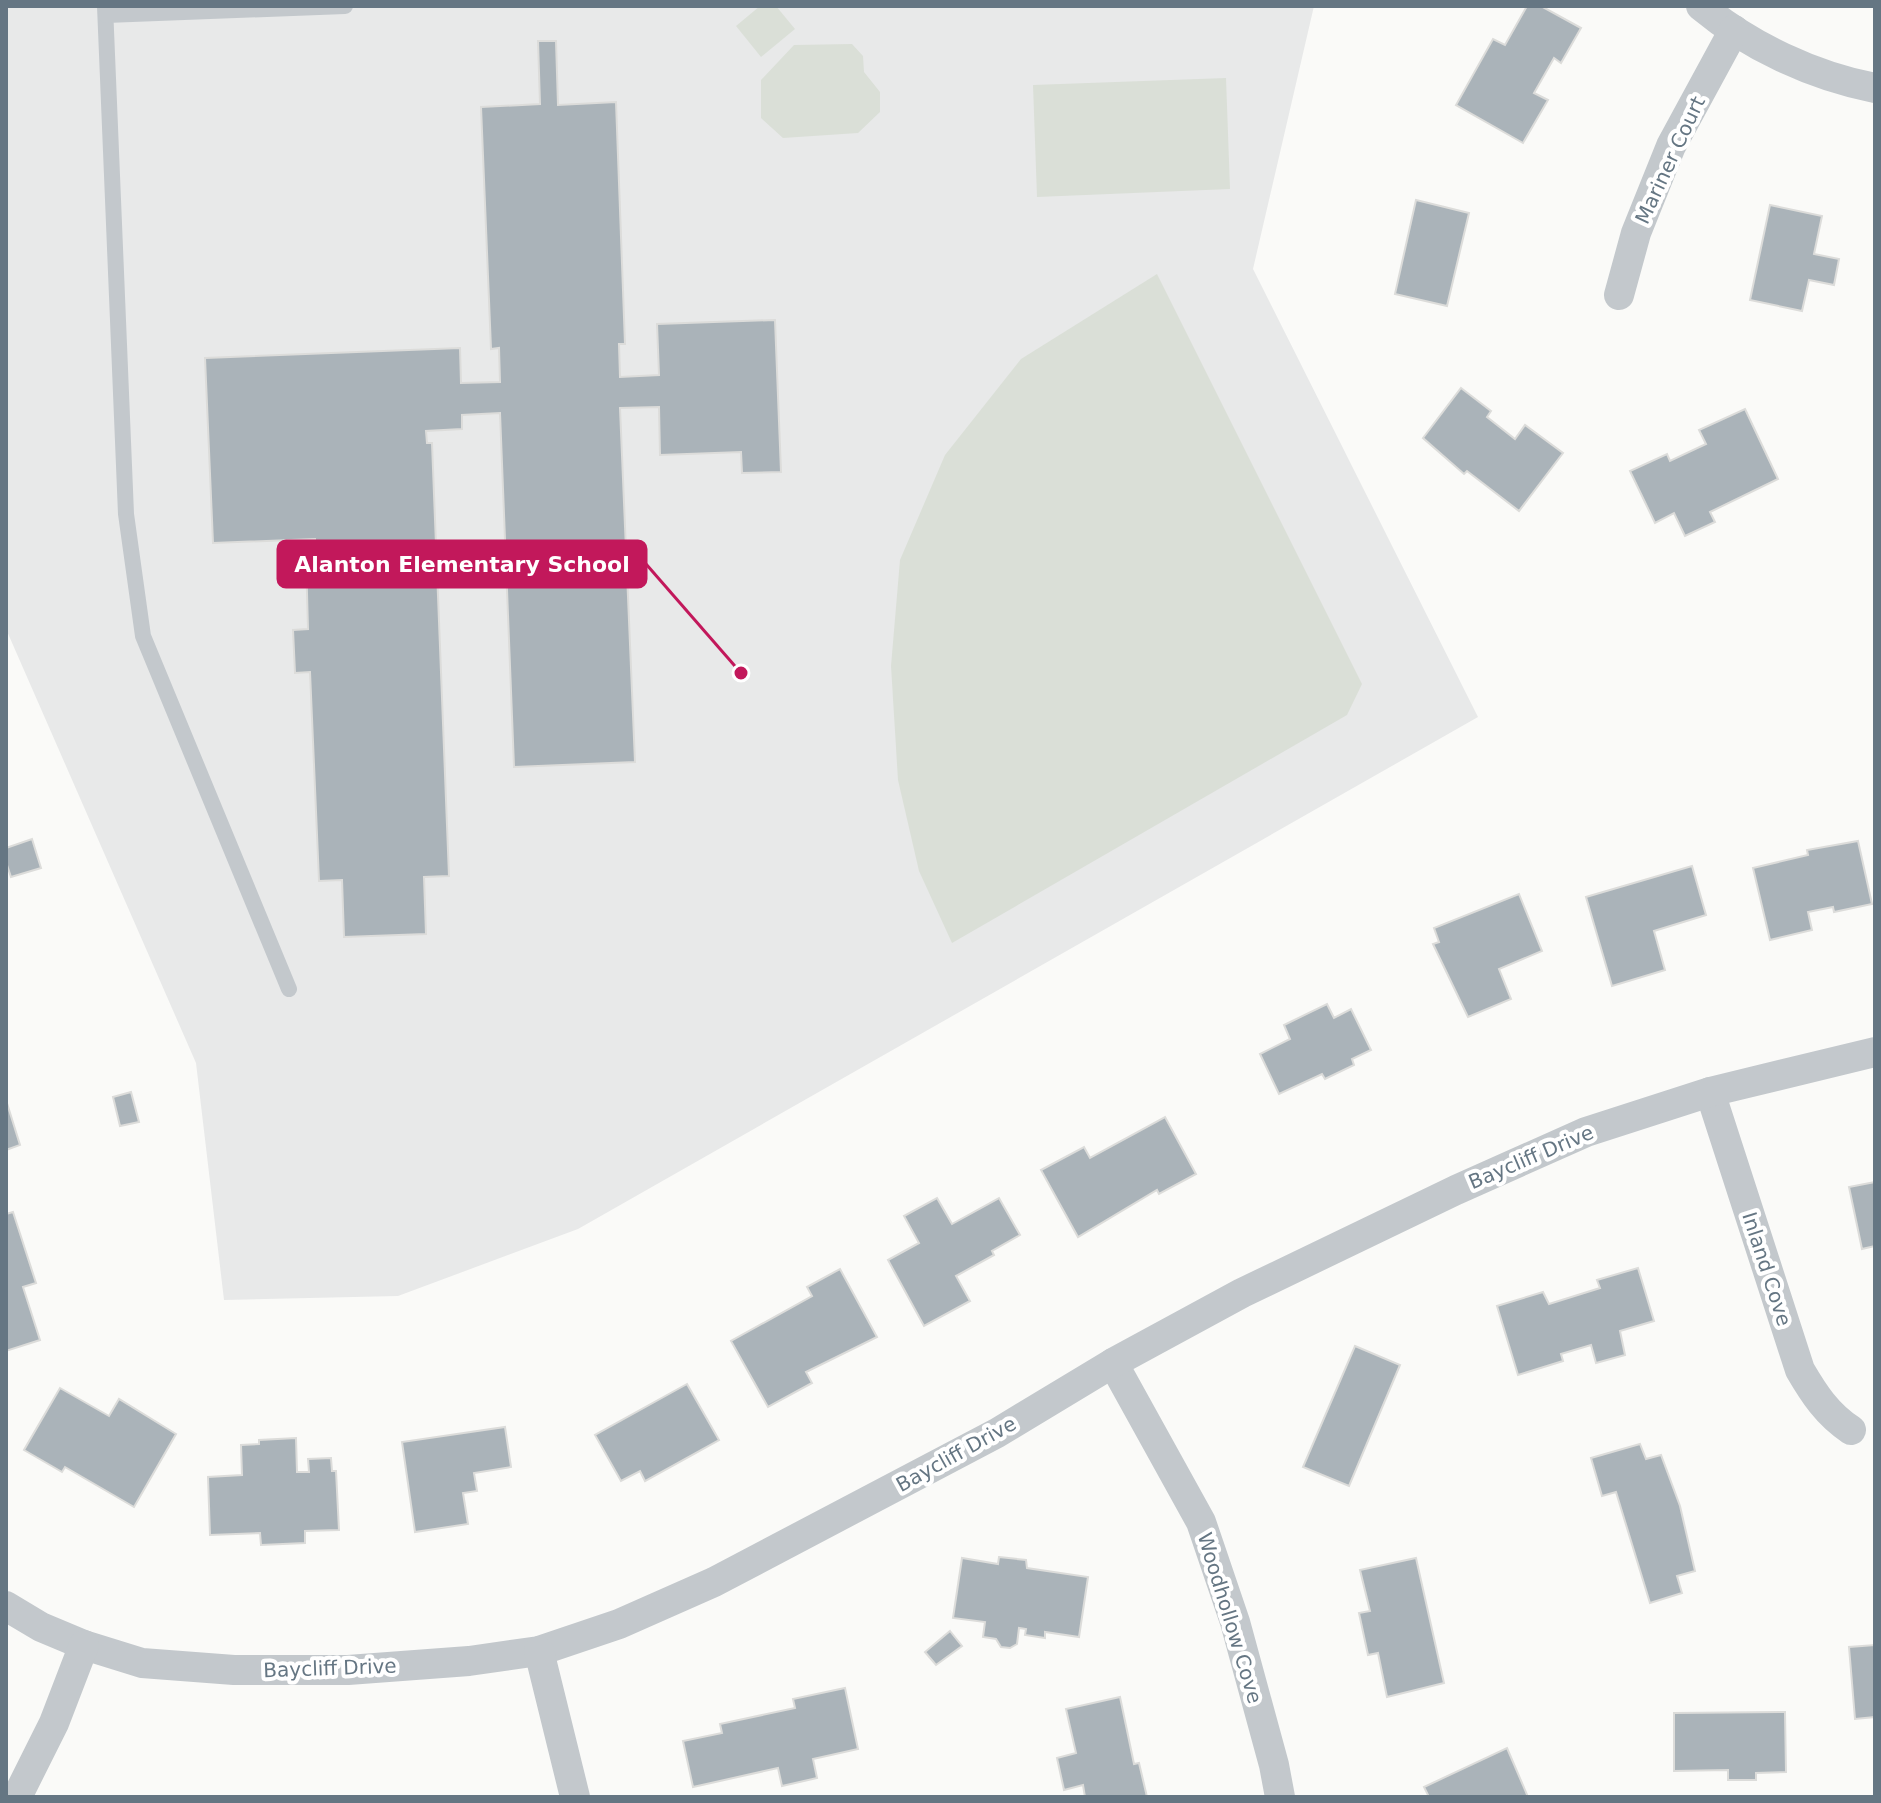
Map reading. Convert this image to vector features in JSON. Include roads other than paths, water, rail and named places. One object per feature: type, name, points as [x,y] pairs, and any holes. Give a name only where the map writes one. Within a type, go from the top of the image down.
[{"type":"street","points":[[1701,6],[1734,30],[1781,56],[1853,84],[1875,88]]},
{"type":"street","name":"Mariner Court","points":[[1619,295],[1636,233],[1671,146],[1734,30]]},
{"type":"street","name":"Baycliff Drive","points":[[6,1606],[41,1627],[84,1645],[142,1663],[234,1670],[348,1670],[469,1661],[539,1651],[619,1624],[714,1582],[997,1433],[1113,1363],[1242,1293],[1456,1190],[1586,1132],[1710,1092],[1875,1052]]},
{"type":"street","name":"Inland Cove","points":[[1710,1092],[1800,1370],[1817,1399],[1851,1430]]},
{"type":"street","name":"Woodhollow Cove","points":[[1113,1363],[1201,1522],[1235,1622],[1280,1797]]},
{"type":"street","points":[[17,1797],[54,1723],[84,1645]]},
{"type":"street","points":[[539,1651],[575,1797]]},
{"type":"lane","points":[[289,989],[143,636],[126,514],[105,11],[345,6]]},
{"type":"place","name":"Alanton Elementary School","points":[[741,673]]}]
